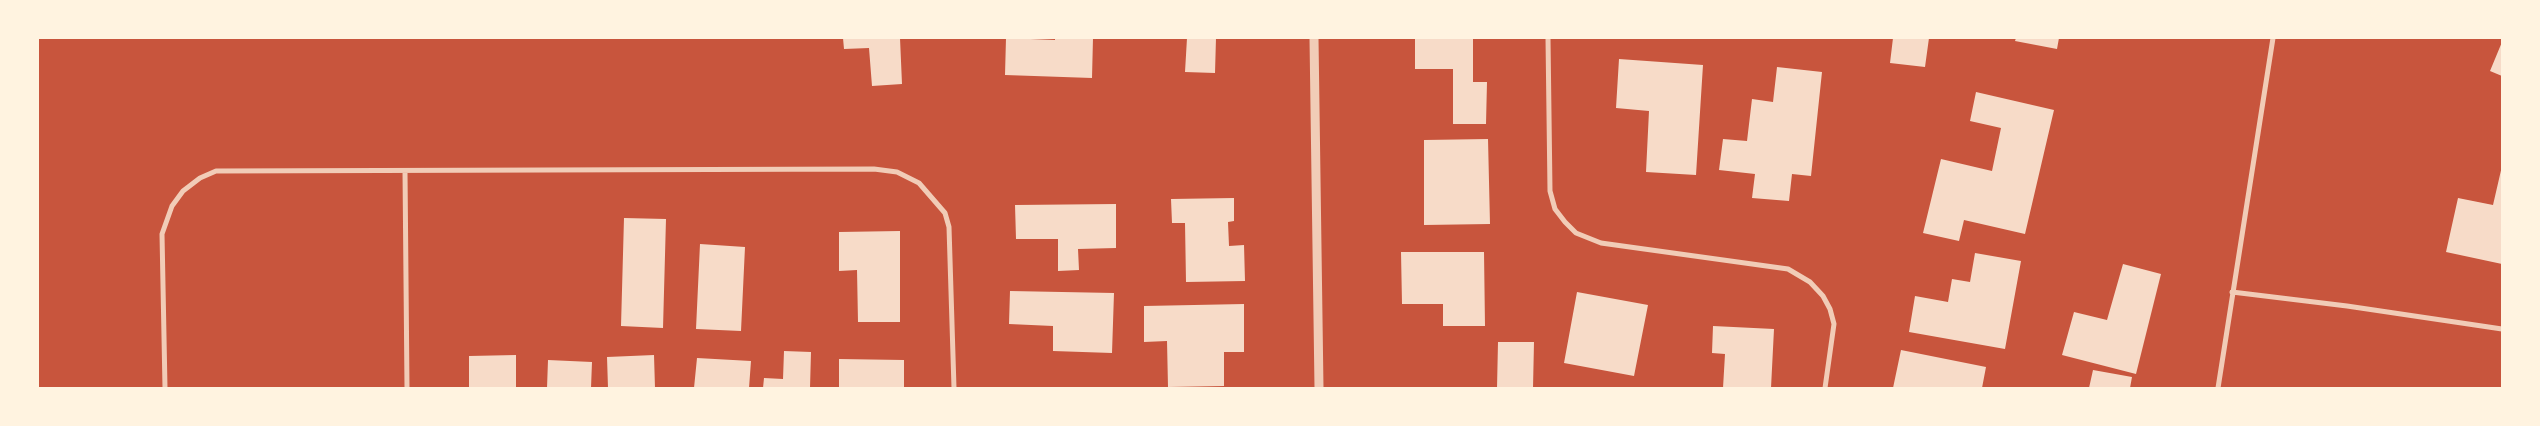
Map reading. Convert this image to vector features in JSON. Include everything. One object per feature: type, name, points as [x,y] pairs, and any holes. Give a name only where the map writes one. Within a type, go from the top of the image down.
[{"type":"street","points":[[1314,38],[1319,388]]},
{"type":"street","points":[[1548,38],[1550,191],[1555,209],[1565,222],[1576,233],[1601,242],[1788,269],[1810,282],[1823,296],[1830,309],[1834,324],[1825,388]]},
{"type":"street","points":[[2218,388],[2273,38]]},
{"type":"street","points":[[165,388],[162,234],[172,206],[182,191],[200,178],[216,171],[874,169],[898,172],[919,183],[945,213],[948,227],[954,388]]},
{"type":"street","points":[[405,171],[407,388]]},
{"type":"street","points":[[2232,292],[2347,306],[2502,329]]},
{"type":"building","points":[[843,38],[900,38],[902,84],[872,86],[869,48],[844,49]]},
{"type":"building","points":[[1006,38],[1055,40],[1055,38],[1093,38],[1092,78],[1005,75]]},
{"type":"building","points":[[1187,38],[1216,38],[1215,73],[1185,72]]},
{"type":"building","points":[[1415,38],[1473,38],[1473,82],[1487,82],[1486,124],[1453,124],[1453,69],[1415,69]]},
{"type":"building","points":[[1893,38],[1929,38],[1925,67],[1890,63]]},
{"type":"building","points":[[2016,38],[2059,38],[2057,49],[2015,41]]},
{"type":"building","points":[[2502,42],[2502,76],[2490,71]]},
{"type":"building","points":[[1619,59],[1703,65],[1696,175],[1646,172],[1649,111],[1616,108]]},
{"type":"building","points":[[1777,67],[1822,72],[1811,176],[1792,174],[1789,201],[1752,198],[1755,174],[1719,170],[1723,139],[1747,141],[1752,99],[1773,102]]},
{"type":"building","points":[[1976,92],[2054,110],[2025,234],[1964,220],[1959,241],[1923,233],[1941,159],[1992,171],[2001,128],[1970,121]]},
{"type":"building","points":[[1488,139],[1490,224],[1424,225],[1424,140]]},
{"type":"building","points":[[2502,166],[2502,264],[2446,252],[2458,198],[2493,205]]},
{"type":"building","points":[[1234,198],[1234,221],[1228,222],[1229,246],[1244,245],[1245,281],[1186,282],[1185,223],[1172,223],[1171,199]]},
{"type":"building","points":[[1116,204],[1116,248],[1078,249],[1079,270],[1058,271],[1058,239],[1016,239],[1015,205]]},
{"type":"building","points":[[624,218],[666,219],[663,328],[621,326]]},
{"type":"building","points":[[900,231],[900,322],[858,322],[857,270],[839,271],[839,232]]},
{"type":"building","points":[[700,244],[745,247],[741,331],[696,329]]},
{"type":"building","points":[[1401,252],[1484,252],[1485,326],[1443,326],[1443,304],[1402,304]]},
{"type":"building","points":[[1975,253],[2021,261],[2005,349],[1909,332],[1915,296],[1948,302],[1952,279],[1970,282]]},
{"type":"building","points":[[2123,264],[2161,274],[2136,374],[2062,355],[2074,312],[2107,320]]},
{"type":"building","points":[[1010,291],[1114,293],[1112,353],[1053,351],[1053,326],[1009,324]]},
{"type":"building","points":[[1577,292],[1648,305],[1634,376],[1564,363]]},
{"type":"building","points":[[1244,304],[1244,352],[1224,352],[1224,386],[1168,387],[1167,341],[1144,342],[1144,306]]},
{"type":"building","points":[[1713,326],[1774,329],[1771,388],[1723,388],[1725,354],[1712,353]]},
{"type":"building","points":[[1498,342],[1534,342],[1533,388],[1497,388]]},
{"type":"building","points":[[1901,350],[1986,367],[1982,388],[1893,388]]},
{"type":"building","points":[[784,351],[811,352],[810,388],[763,388],[764,378],[783,379]]},
{"type":"building","points":[[516,355],[516,388],[469,388],[469,356]]},
{"type":"building","points":[[654,355],[655,388],[608,388],[607,357]]},
{"type":"building","points":[[697,358],[751,361],[749,388],[694,388]]},
{"type":"building","points":[[839,359],[904,360],[904,388],[839,388]]},
{"type":"building","points":[[548,360],[592,362],[591,388],[547,388]]},
{"type":"building","points":[[2093,370],[2132,377],[2130,388],[2089,388]]}]
